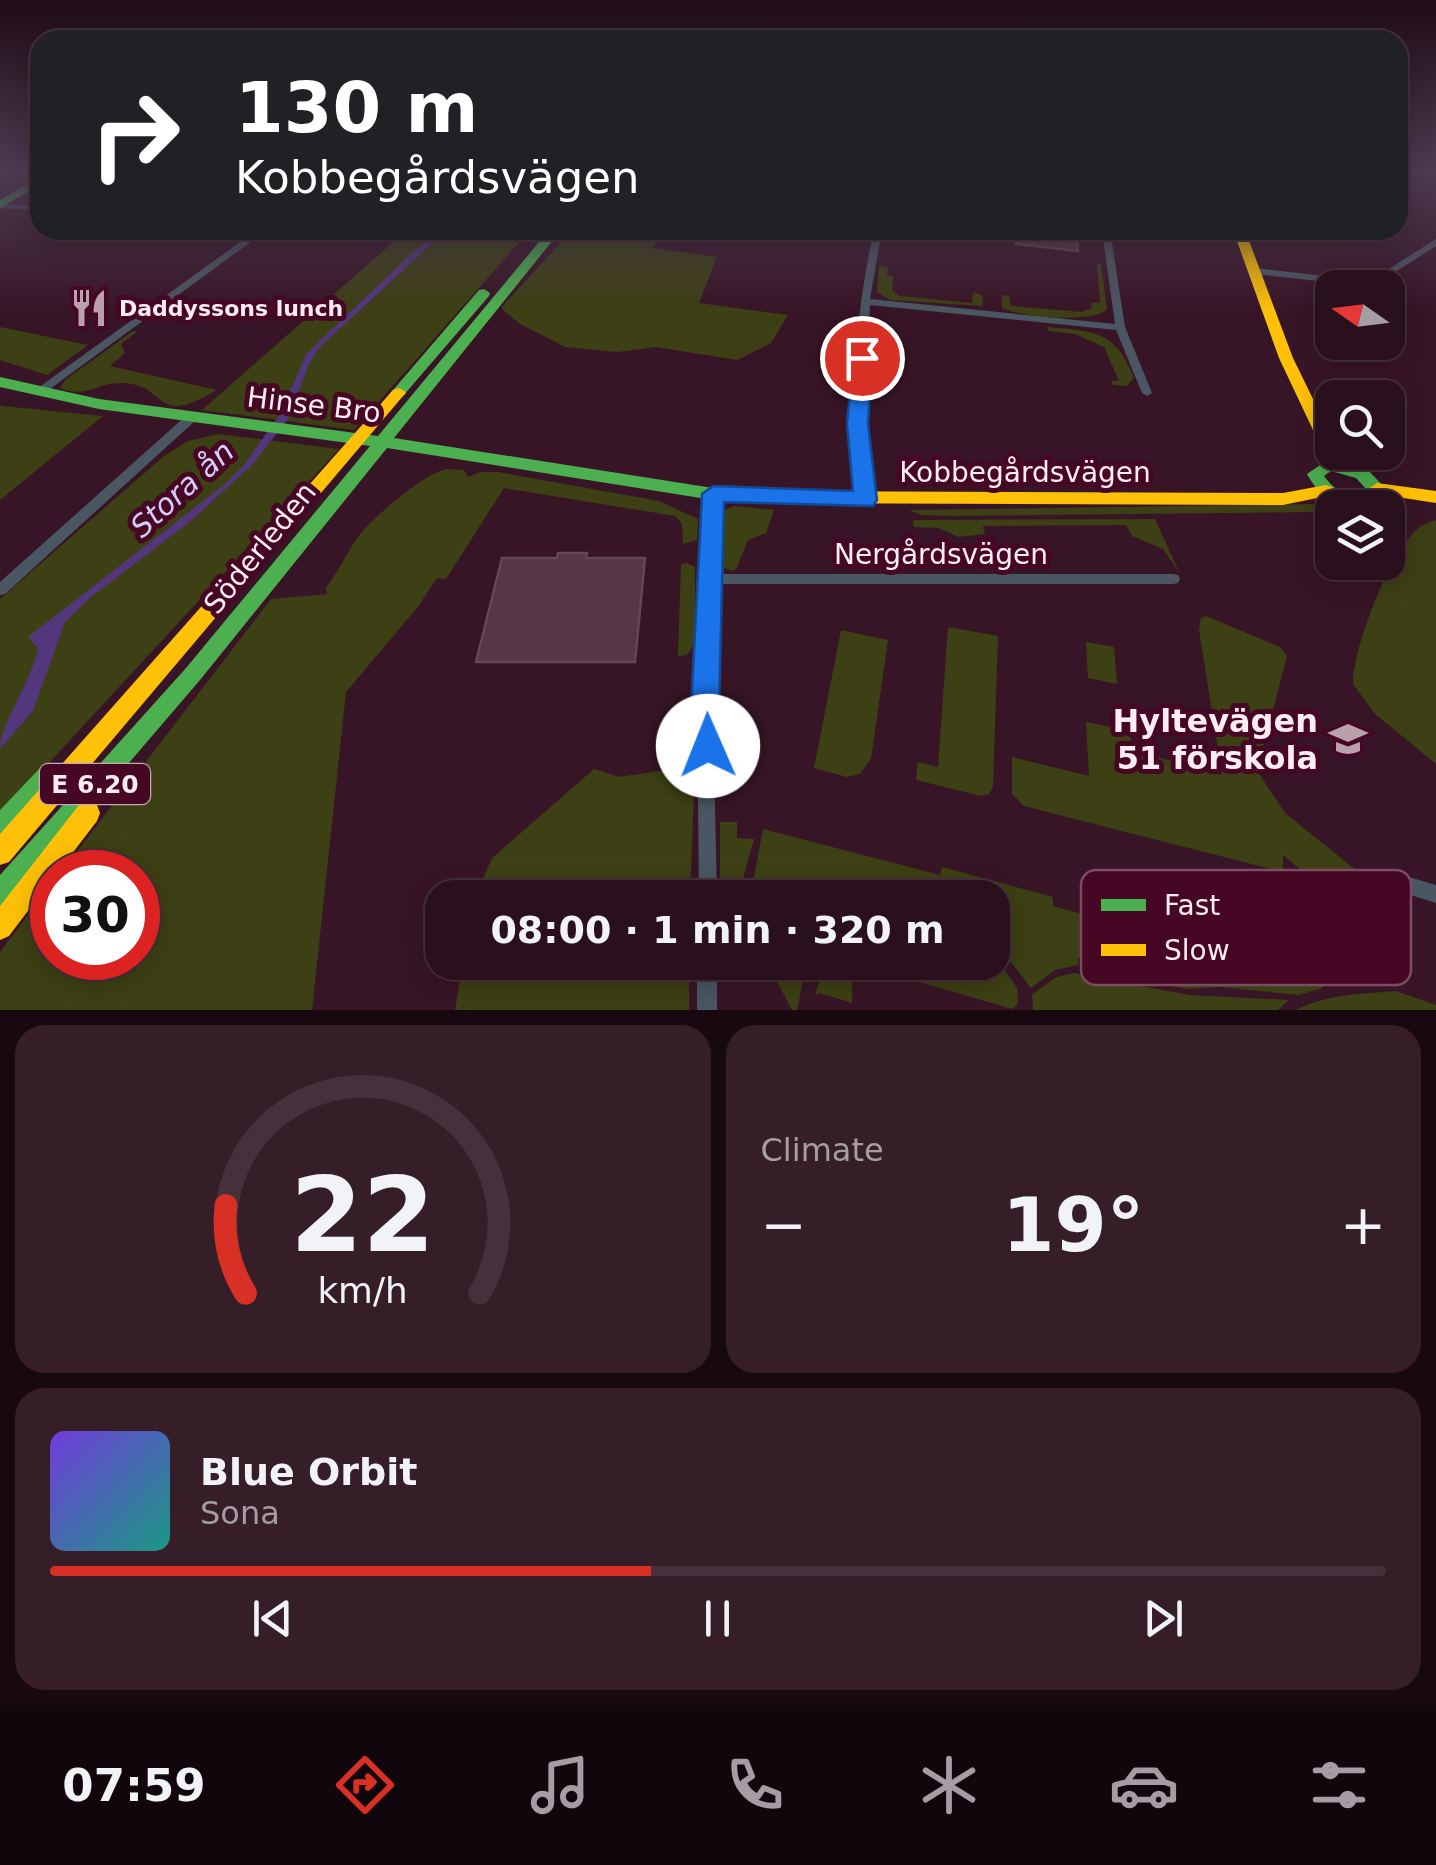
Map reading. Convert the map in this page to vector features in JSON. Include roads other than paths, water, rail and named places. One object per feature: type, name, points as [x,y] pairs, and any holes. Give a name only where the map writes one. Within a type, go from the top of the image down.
[{"type":"main road","name":"Söderleden","points":[[0,853],[530,240]]},
{"type":"main road","name":"Söderleden","points":[[0,894],[193,674],[548,240]]},
{"type":"main road","points":[[1243,240],[1286,358],[1315,418]]},
{"type":"main road","name":"Hinse Bro","points":[[0,382],[192,417],[428,448]]},
{"type":"main road","name":"Kobbegårdsvägen","points":[[428,448],[713,494],[865,500],[1283,499],[1315,493]]},
{"type":"main road","name":"Kobbegårdsvägen","points":[[1350,470],[1362,474],[1377,489],[1436,497]]},
{"type":"main road","points":[[0,828],[172,652]]},
{"type":"main road","points":[[0,926],[193,674]]},
{"type":"street","points":[[39,392],[249,240]]},
{"type":"street","points":[[865,500],[858,407],[877,240]]},
{"type":"street","points":[[1107,240],[1120,327],[1147,392]]},
{"type":"street","points":[[1255,271],[1372,284],[1436,242]]},
{"type":"street","points":[[868,302],[1120,327]]},
{"type":"street","points":[[0,590],[192,417]]},
{"type":"street","points":[[708,880],[709,758],[705,710],[713,494]]},
{"type":"street","name":"Nergårdsvägen","points":[[708,579],[1173,578]]},
{"type":"street","points":[[1411,887],[1436,894]]},
{"type":"street","points":[[707,980],[707,1010]]},
{"type":"place","name":"Daddyssons lunch","points":[[89,308]]},
{"type":"place","name":"Hyltevägen 51 förskola","points":[[1348,739]]},
{"type":"water label","name":"Stora ån","points":[[182,489]]}]
